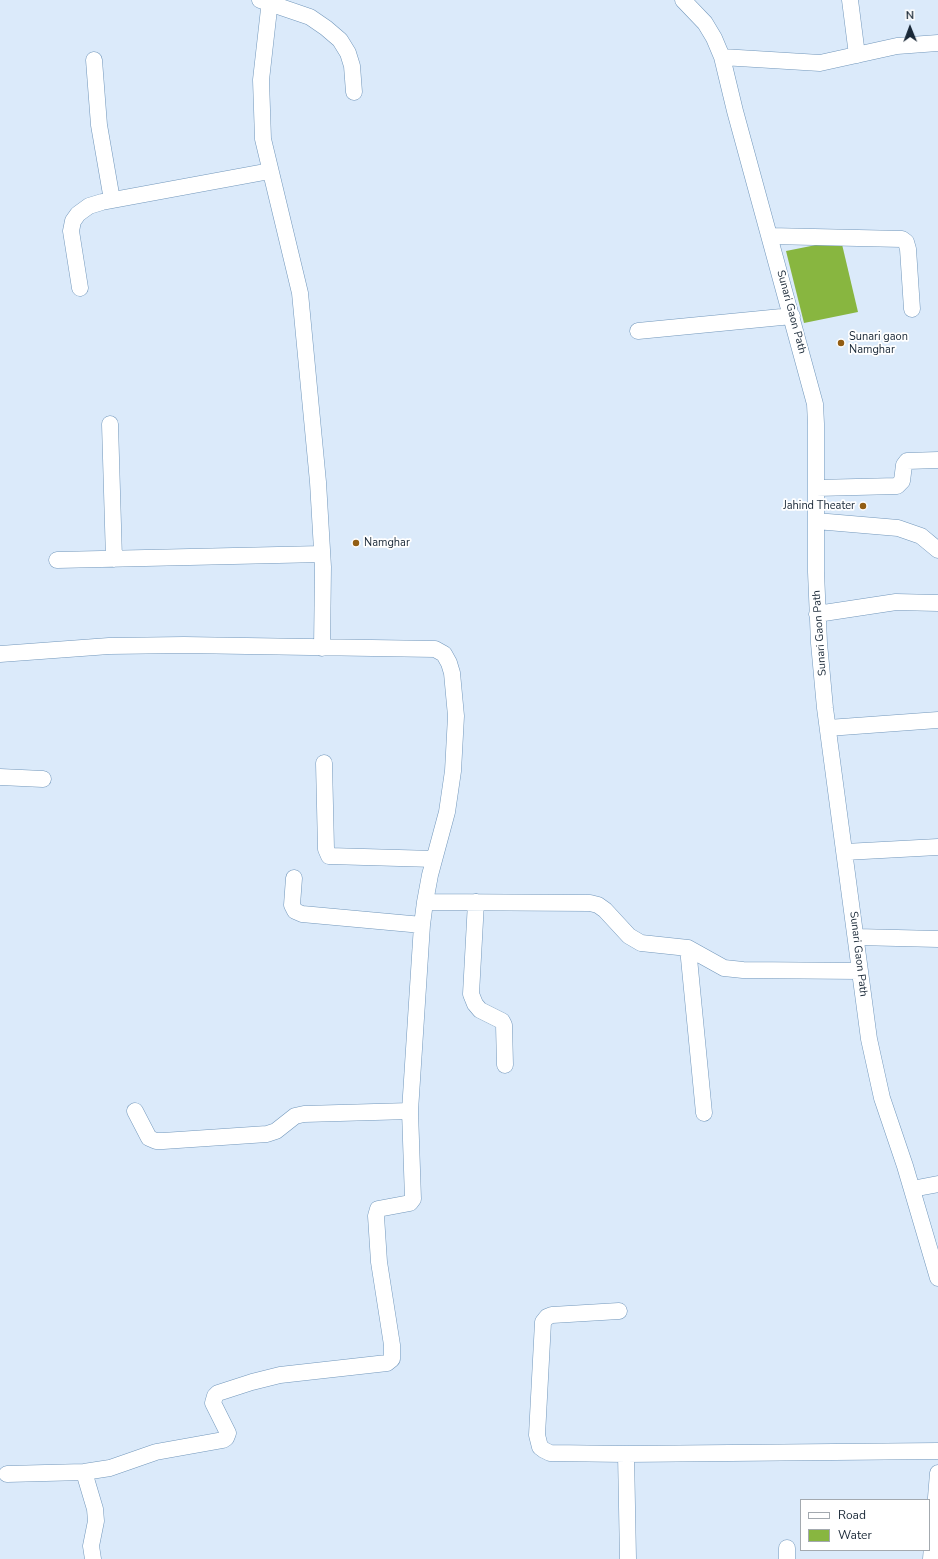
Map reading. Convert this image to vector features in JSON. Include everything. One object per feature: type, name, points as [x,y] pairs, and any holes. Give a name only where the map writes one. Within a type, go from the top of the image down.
[{"type":"street","name":"Sunari Gaon Path","points":[[683,0],[705,23],[714,38],[722,57],[735,111],[815,404],[817,614],[828,728],[860,971],[876,1077],[912,1189],[938,1278]]},
{"type":"street","points":[[850,0],[857,55]]},
{"type":"street","points":[[322,648],[322,554],[318,482],[300,293],[263,139],[261,80],[266,1],[310,17],[340,40],[348,52],[352,66],[354,92]]},
{"type":"street","points":[[722,57],[820,63],[897,46],[938,43]]},
{"type":"street","points":[[94,60],[101,138],[112,200]]},
{"type":"street","points":[[80,288],[72,242],[73,222],[78,214],[89,206],[112,200],[270,171]]},
{"type":"street","points":[[770,236],[902,239],[906,242],[908,249],[912,309]]},
{"type":"street","points":[[638,331],[792,316]]},
{"type":"street","points":[[110,424],[114,559]]},
{"type":"street","points":[[816,488],[897,486],[902,481],[904,465],[907,461],[938,460]]},
{"type":"street","points":[[816,521],[898,528],[921,536],[938,550]]},
{"type":"street","points":[[57,560],[322,554]]},
{"type":"street","points":[[817,614],[896,602],[938,603]]},
{"type":"street","points":[[0,654],[109,646],[184,645],[435,649],[444,654],[449,663],[452,673],[456,716],[453,771],[447,812],[434,859],[422,925],[410,1110],[413,1199],[410,1203],[378,1210],[376,1216],[379,1262],[392,1344],[393,1355],[390,1362],[280,1375],[252,1382],[218,1394],[215,1396],[213,1403],[227,1430],[226,1438],[156,1452],[110,1468],[84,1472],[7,1474]]},
{"type":"street","points":[[828,728],[938,720]]},
{"type":"street","points":[[324,763],[326,849],[329,856],[434,859]]},
{"type":"street","points":[[0,777],[43,779]]},
{"type":"street","points":[[845,852],[938,847]]},
{"type":"street","points":[[294,878],[292,905],[295,910],[302,914],[422,925]]},
{"type":"street","points":[[425,902],[590,903],[598,905],[605,910],[629,936],[641,943],[688,948],[716,964],[734,969],[860,971]]},
{"type":"street","points":[[476,902],[471,994],[475,1004],[480,1010],[502,1021],[504,1025],[505,1065]]},
{"type":"street","points":[[856,937],[938,938]]},
{"type":"street","points":[[688,948],[704,1113]]},
{"type":"street","points":[[135,1111],[149,1138],[156,1141],[164,1141],[267,1134],[276,1131],[295,1116],[304,1114],[410,1110]]},
{"type":"street","points":[[912,1189],[938,1184]]},
{"type":"street","points":[[618,1311],[552,1315],[547,1317],[543,1322],[537,1435],[540,1447],[550,1453],[626,1454],[938,1451]]},
{"type":"street","points":[[626,1454],[628,1559]]},
{"type":"street","points":[[84,1472],[95,1509],[96,1522],[91,1546],[93,1559]]},
{"type":"street","points":[[931,1559],[938,1473]]},
{"type":"water","points":[[841,240],[858,312],[804,323],[786,251]]},
{"type":"place","name":"Sunari gaon Namghar","points":[[841,343]]},
{"type":"place","name":"Jahind Theater","points":[[863,506]]},
{"type":"place","name":"Namghar","points":[[356,543]]}]
